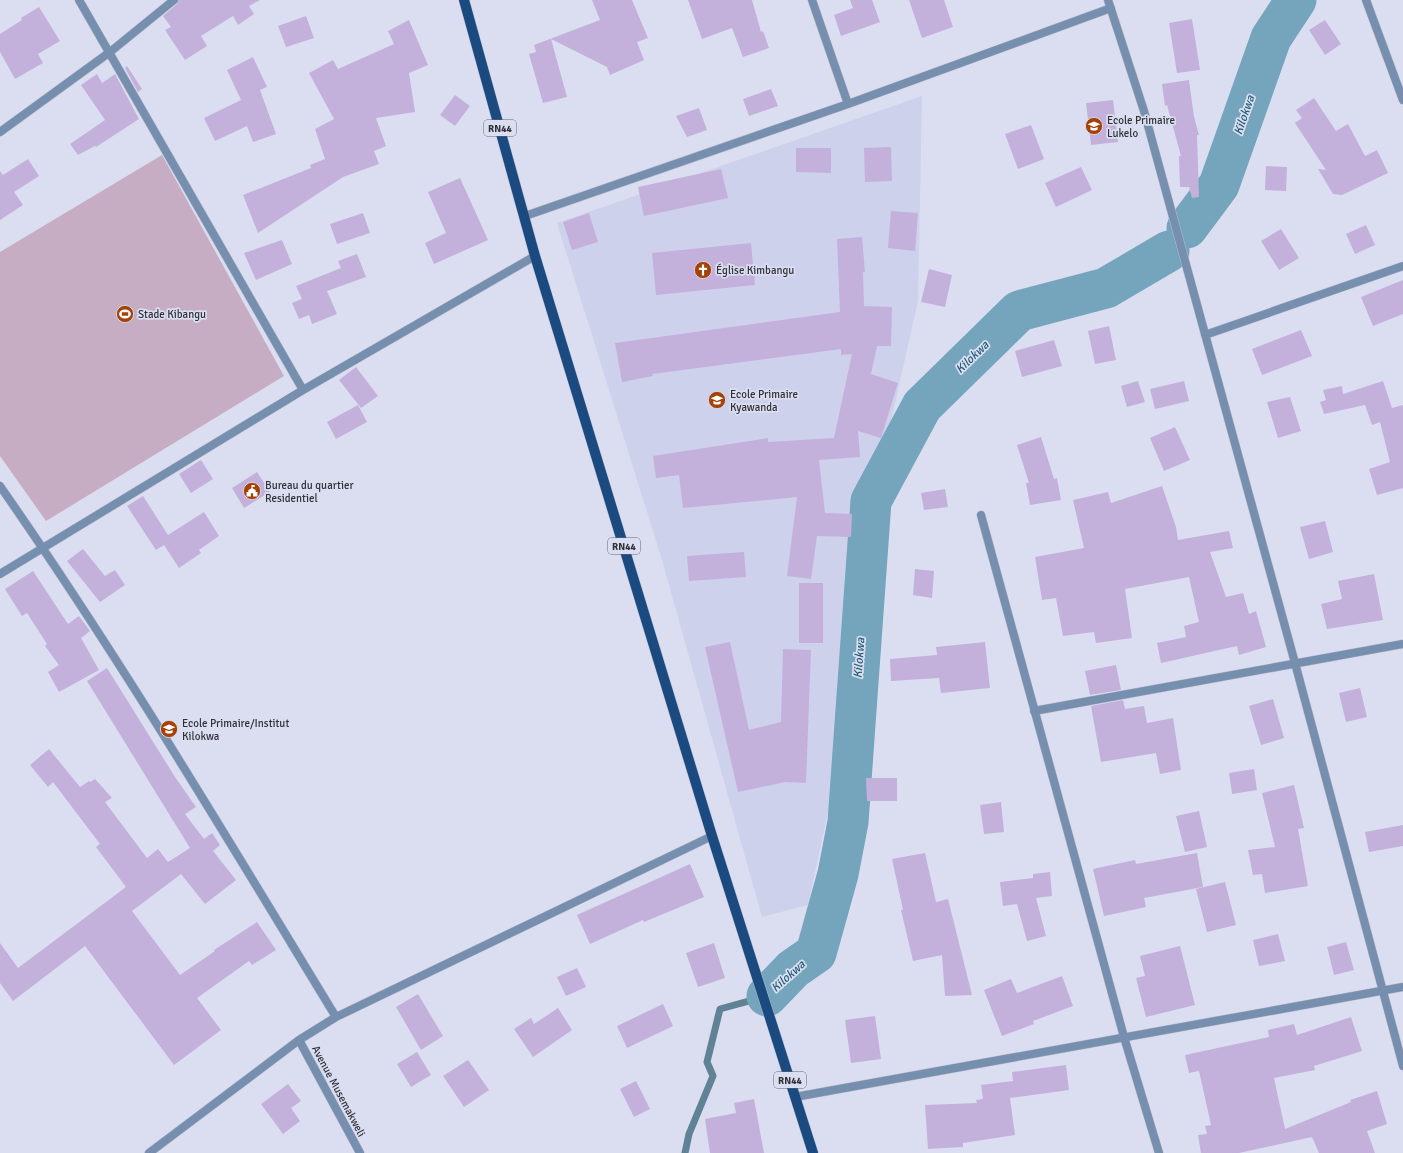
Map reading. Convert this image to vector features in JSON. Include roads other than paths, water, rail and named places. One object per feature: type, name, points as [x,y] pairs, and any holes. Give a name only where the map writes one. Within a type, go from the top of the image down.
[{"type":"main road","name":"RN44","points":[[464,0],[535,256],[712,836],[813,1153]]},
{"type":"street","points":[[79,0],[303,390]]},
{"type":"street","points":[[0,132],[110,52],[174,0]]},
{"type":"street","points":[[812,0],[848,104]]},
{"type":"street","points":[[1108,0],[1144,111],[1295,663],[1403,1066]]},
{"type":"street","points":[[1366,0],[1403,100]]},
{"type":"street","points":[[525,216],[848,104],[1111,8]]},
{"type":"street","points":[[0,574],[303,390],[535,256]]},
{"type":"street","points":[[1205,335],[1403,266]]},
{"type":"street","points":[[0,486],[43,547],[175,754],[336,1017]]},
{"type":"street","points":[[981,515],[1124,1037],[1159,1153]]},
{"type":"street","points":[[1034,711],[1403,644]]},
{"type":"street","points":[[149,1153],[299,1040],[336,1017],[712,836]]},
{"type":"street","points":[[795,1097],[1403,987]]},
{"type":"street","name":"Avenue Musemakweli","points":[[299,1040],[360,1153]]},
{"type":"waterway","name":"Kilokwa","points":[[1187,228],[1219,185],[1271,38],[1296,0]]},
{"type":"waterway","name":"Kilokwa","points":[[767,996],[793,969],[816,953],[838,874],[848,822],[871,501],[922,406],[1019,311],[1106,288],[1169,251]]},
{"type":"waterway","name":"Kilokwa","points":[[685,1153],[689,1134],[713,1076],[707,1062],[720,1009],[767,996]]},
{"type":"place","name":"Ecole Primaire Lukelo","points":[[1094,126]]},
{"type":"place","name":"Église Kimbangu","points":[[703,270]]},
{"type":"place","name":"Stade Kibangu","points":[[125,314]]},
{"type":"place","name":"Ecole Primaire Kyawanda","points":[[717,400]]},
{"type":"place","name":"Bureau du quartier Residentiel","points":[[252,491]]},
{"type":"place","name":"Ecole Primaire/Institut Kilokwa","points":[[169,729]]}]
